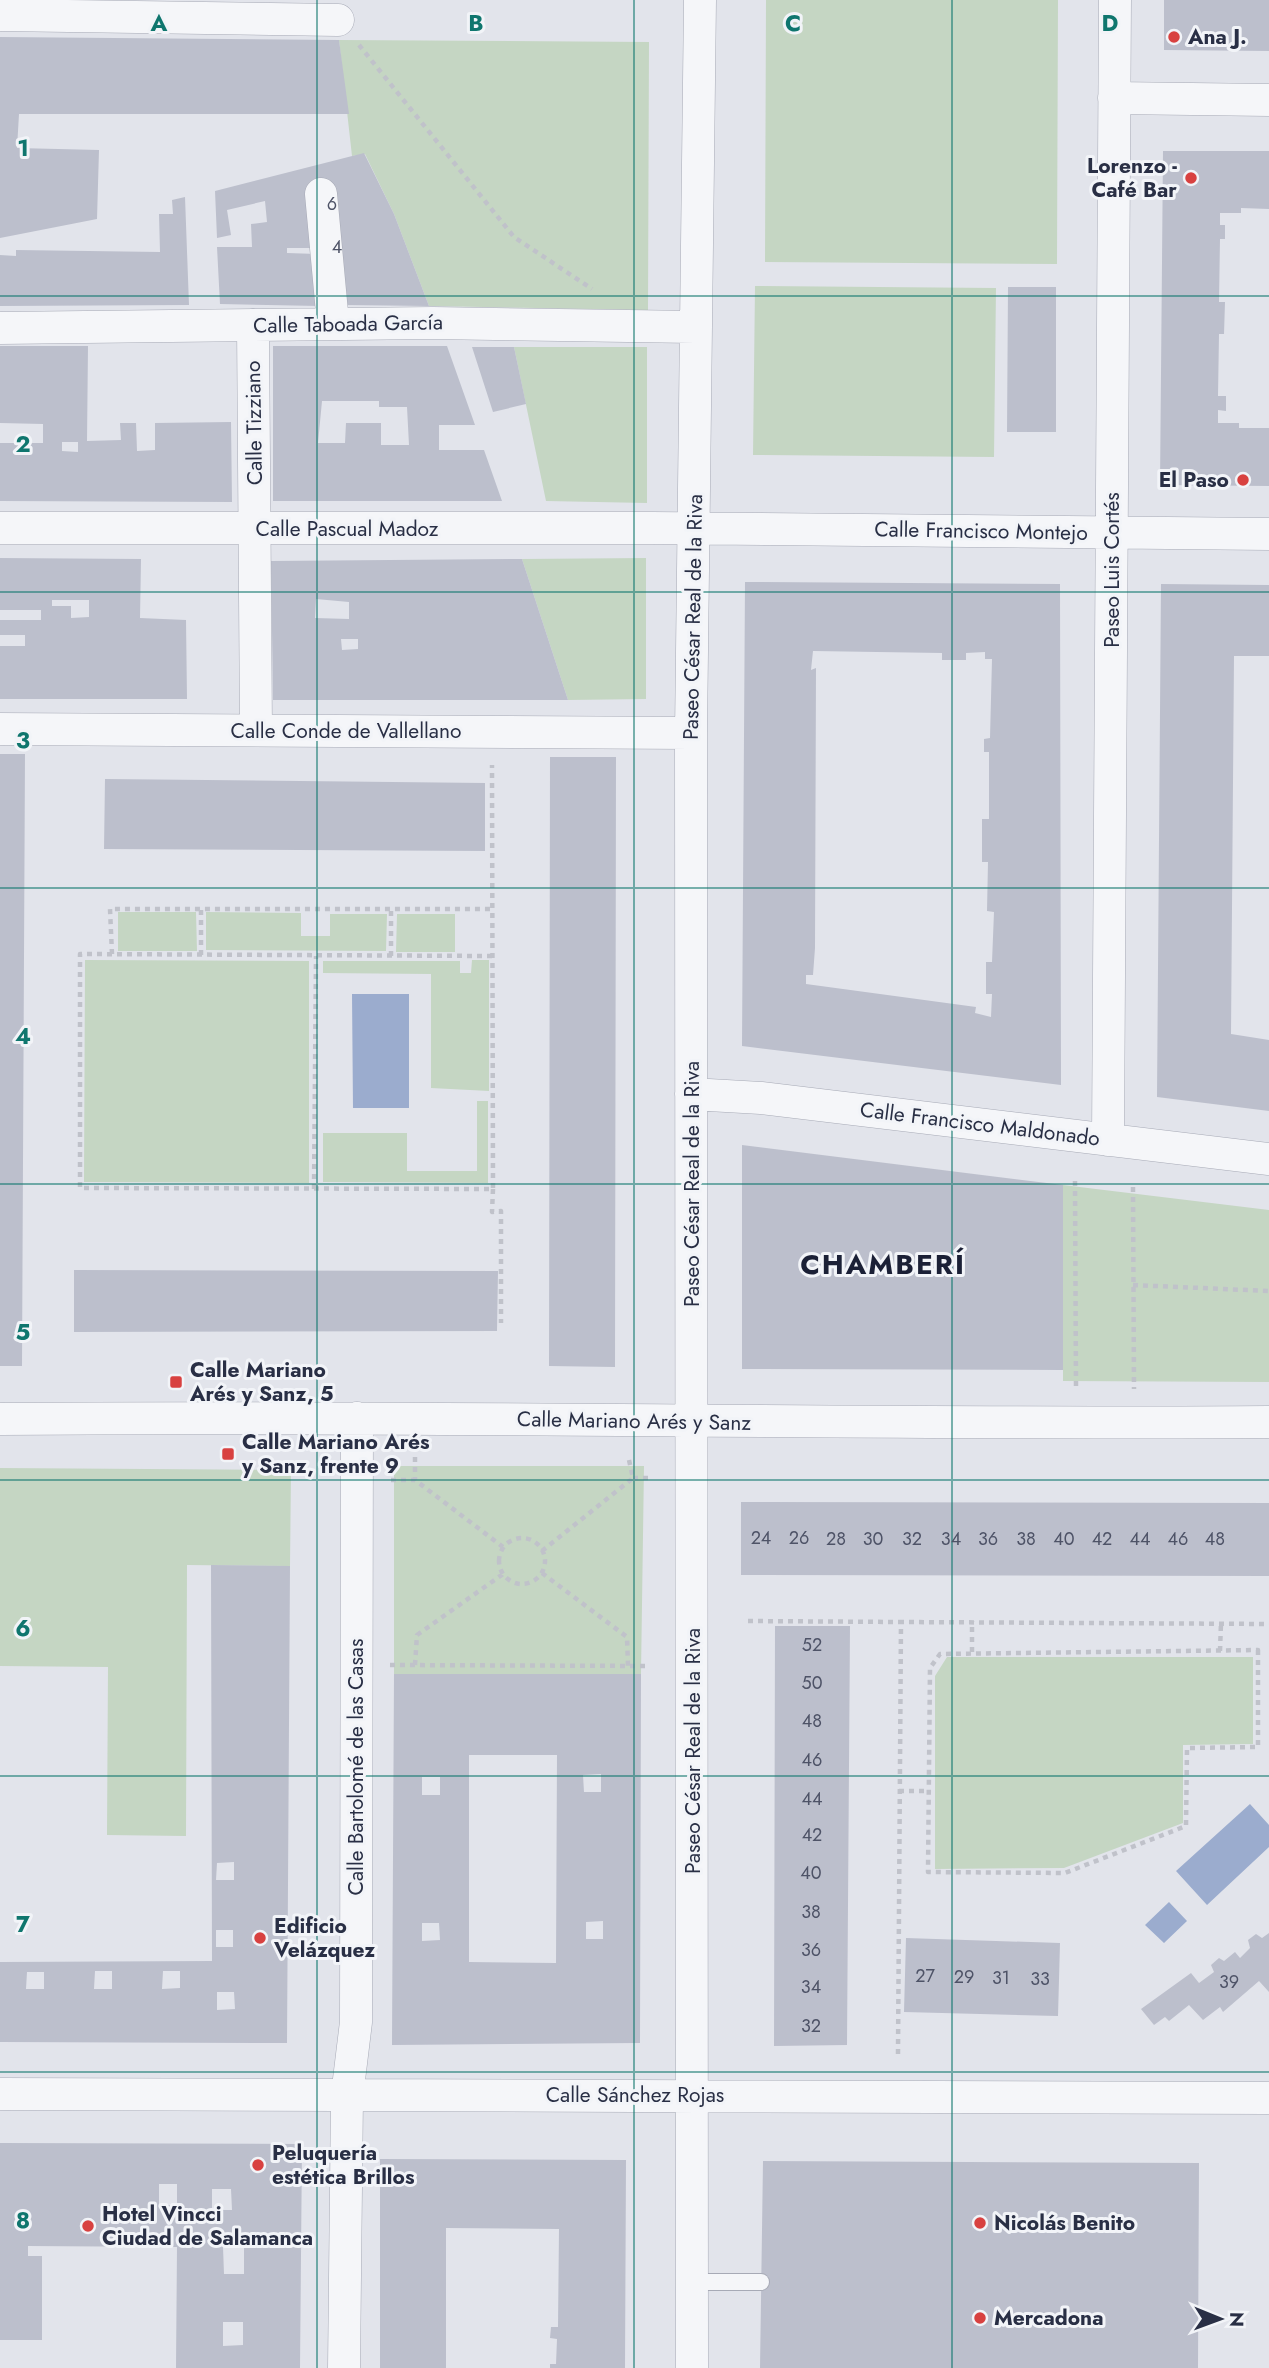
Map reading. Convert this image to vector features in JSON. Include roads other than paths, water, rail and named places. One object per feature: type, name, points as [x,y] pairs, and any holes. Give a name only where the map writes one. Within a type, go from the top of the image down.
[{"type":"street","name":"Paseo César Real de la Riva","points":[[692,2368],[691,733],[700,0]]},
{"type":"street","name":"Paseo Luis Cortés","points":[[1108,1140],[1115,0]]},
{"type":"street","points":[[0,15],[338,20]]},
{"type":"street","points":[[1114,98],[1269,100]]},
{"type":"street","points":[[321,194],[333,323]]},
{"type":"street","name":"Calle Taboada García","points":[[0,328],[333,323],[695,327]]},
{"type":"street","name":"Calle Tizziano","points":[[253,325],[256,730]]},
{"type":"street","name":"Calle Pascual Madoz","points":[[0,528],[694,528]]},
{"type":"street","name":"Calle Francisco Montejo","points":[[694,528],[1269,534]]},
{"type":"street","name":"Calle Conde de Vallellano","points":[[0,729],[691,733]]},
{"type":"street","name":"Calle Francisco Maldonado","points":[[691,1094],[761,1098],[1269,1159]]},
{"type":"street","name":"Calle Bartolomé de las Casas","points":[[344,2368],[347,2096],[356,2022],[357,1418]]},
{"type":"street","name":"Calle Mariano Arés y Sanz","points":[[0,1419],[1269,1422]]},
{"type":"street","name":"Calle Sánchez Rojas","points":[[0,2094],[692,2094],[1269,2098]]},
{"type":"lane","points":[[692,2281],[761,2282]]},
{"type":"water","points":[[352,994],[409,994],[409,1108],[353,1108]]},
{"type":"water","points":[[1250,1804],[1269,1825],[1269,1847],[1207,1905],[1176,1871]]},
{"type":"water","points":[[1169,1902],[1187,1921],[1164,1943],[1145,1925]]},
{"type":"place","name":"Ana J.","points":[[1174,37]]},
{"type":"place","name":"Lorenzo - Café Bar","points":[[1191,178]]},
{"type":"place","name":"El Paso","points":[[1243,480]]},
{"type":"place","name":"Calle Mariano Arés y Sanz, 5","points":[[176,1382]]},
{"type":"place","name":"Calle Mariano Arés y Sanz, frente 9","points":[[228,1454]]},
{"type":"place","name":"Edificio Velázquez","points":[[260,1938]]},
{"type":"place","name":"Peluquería estética Brillos","points":[[258,2165]]},
{"type":"place","name":"Nicolás Benito","points":[[980,2223]]},
{"type":"place","name":"Hotel Vincci Ciudad de Salamanca","points":[[88,2226]]},
{"type":"place","name":"Mercadona","points":[[980,2318]]},
{"type":"district","name":"CHAMBERÍ","points":[[883,1264]]}]
